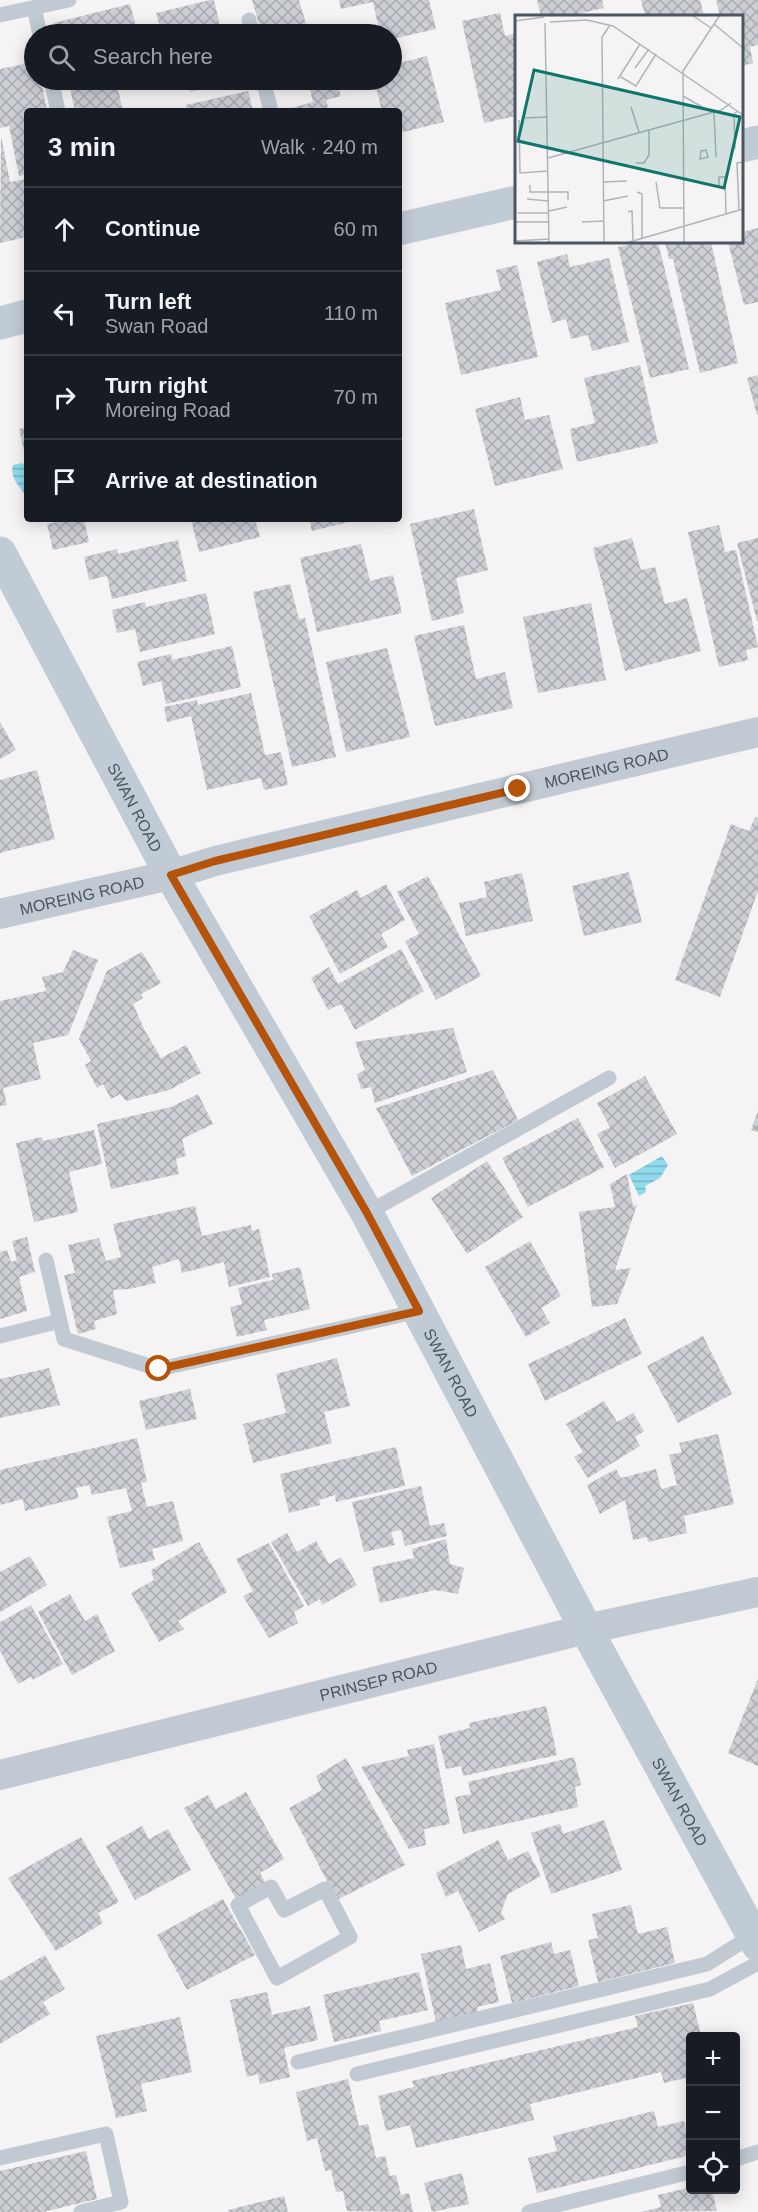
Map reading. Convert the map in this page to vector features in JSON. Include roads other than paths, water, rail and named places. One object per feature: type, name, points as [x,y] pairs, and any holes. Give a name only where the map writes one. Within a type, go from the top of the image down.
[{"type":"street","points":[[743,146],[758,142]]},
{"type":"street","points":[[402,228],[515,202]]},
{"type":"street","points":[[0,323],[24,317]]},
{"type":"street","name":"SWAN ROAD","points":[[0,553],[171,875],[367,1213],[756,1948]]},
{"type":"street","name":"MOREING ROAD","points":[[0,914],[171,875],[215,861],[758,732]]},
{"type":"street","name":"PRINSEP ROAD","points":[[0,1775],[586,1629],[758,1592]]},
{"type":"lane","points":[[0,15],[69,0]]},
{"type":"lane","points":[[34,8],[38,24]]},
{"type":"lane","points":[[53,90],[57,108]]},
{"type":"lane","points":[[266,90],[270,108]]},
{"type":"lane","points":[[367,1213],[609,1078]]},
{"type":"lane","points":[[46,1260],[64,1339],[159,1369],[419,1311]]},
{"type":"lane","points":[[0,1336],[60,1322]]},
{"type":"lane","points":[[271,1887],[284,1910],[326,1888],[350,1936],[277,1978],[237,1905],[271,1887]]},
{"type":"lane","points":[[297,2062],[707,1964],[756,1948]]},
{"type":"lane","points":[[357,2074],[710,1989],[756,1948]]},
{"type":"lane","points":[[0,2158],[106,2134],[121,2202],[81,2212]]},
{"type":"lane","points":[[740,2157],[758,2152]]},
{"type":"lane","points":[[529,2212],[686,2173]]},
{"type":"water","points":[[13,465],[24,465],[24,494],[13,475]]},
{"type":"water","points":[[662,1156],[668,1165],[660,1178],[645,1186],[646,1192],[639,1196],[629,1175]]}]
